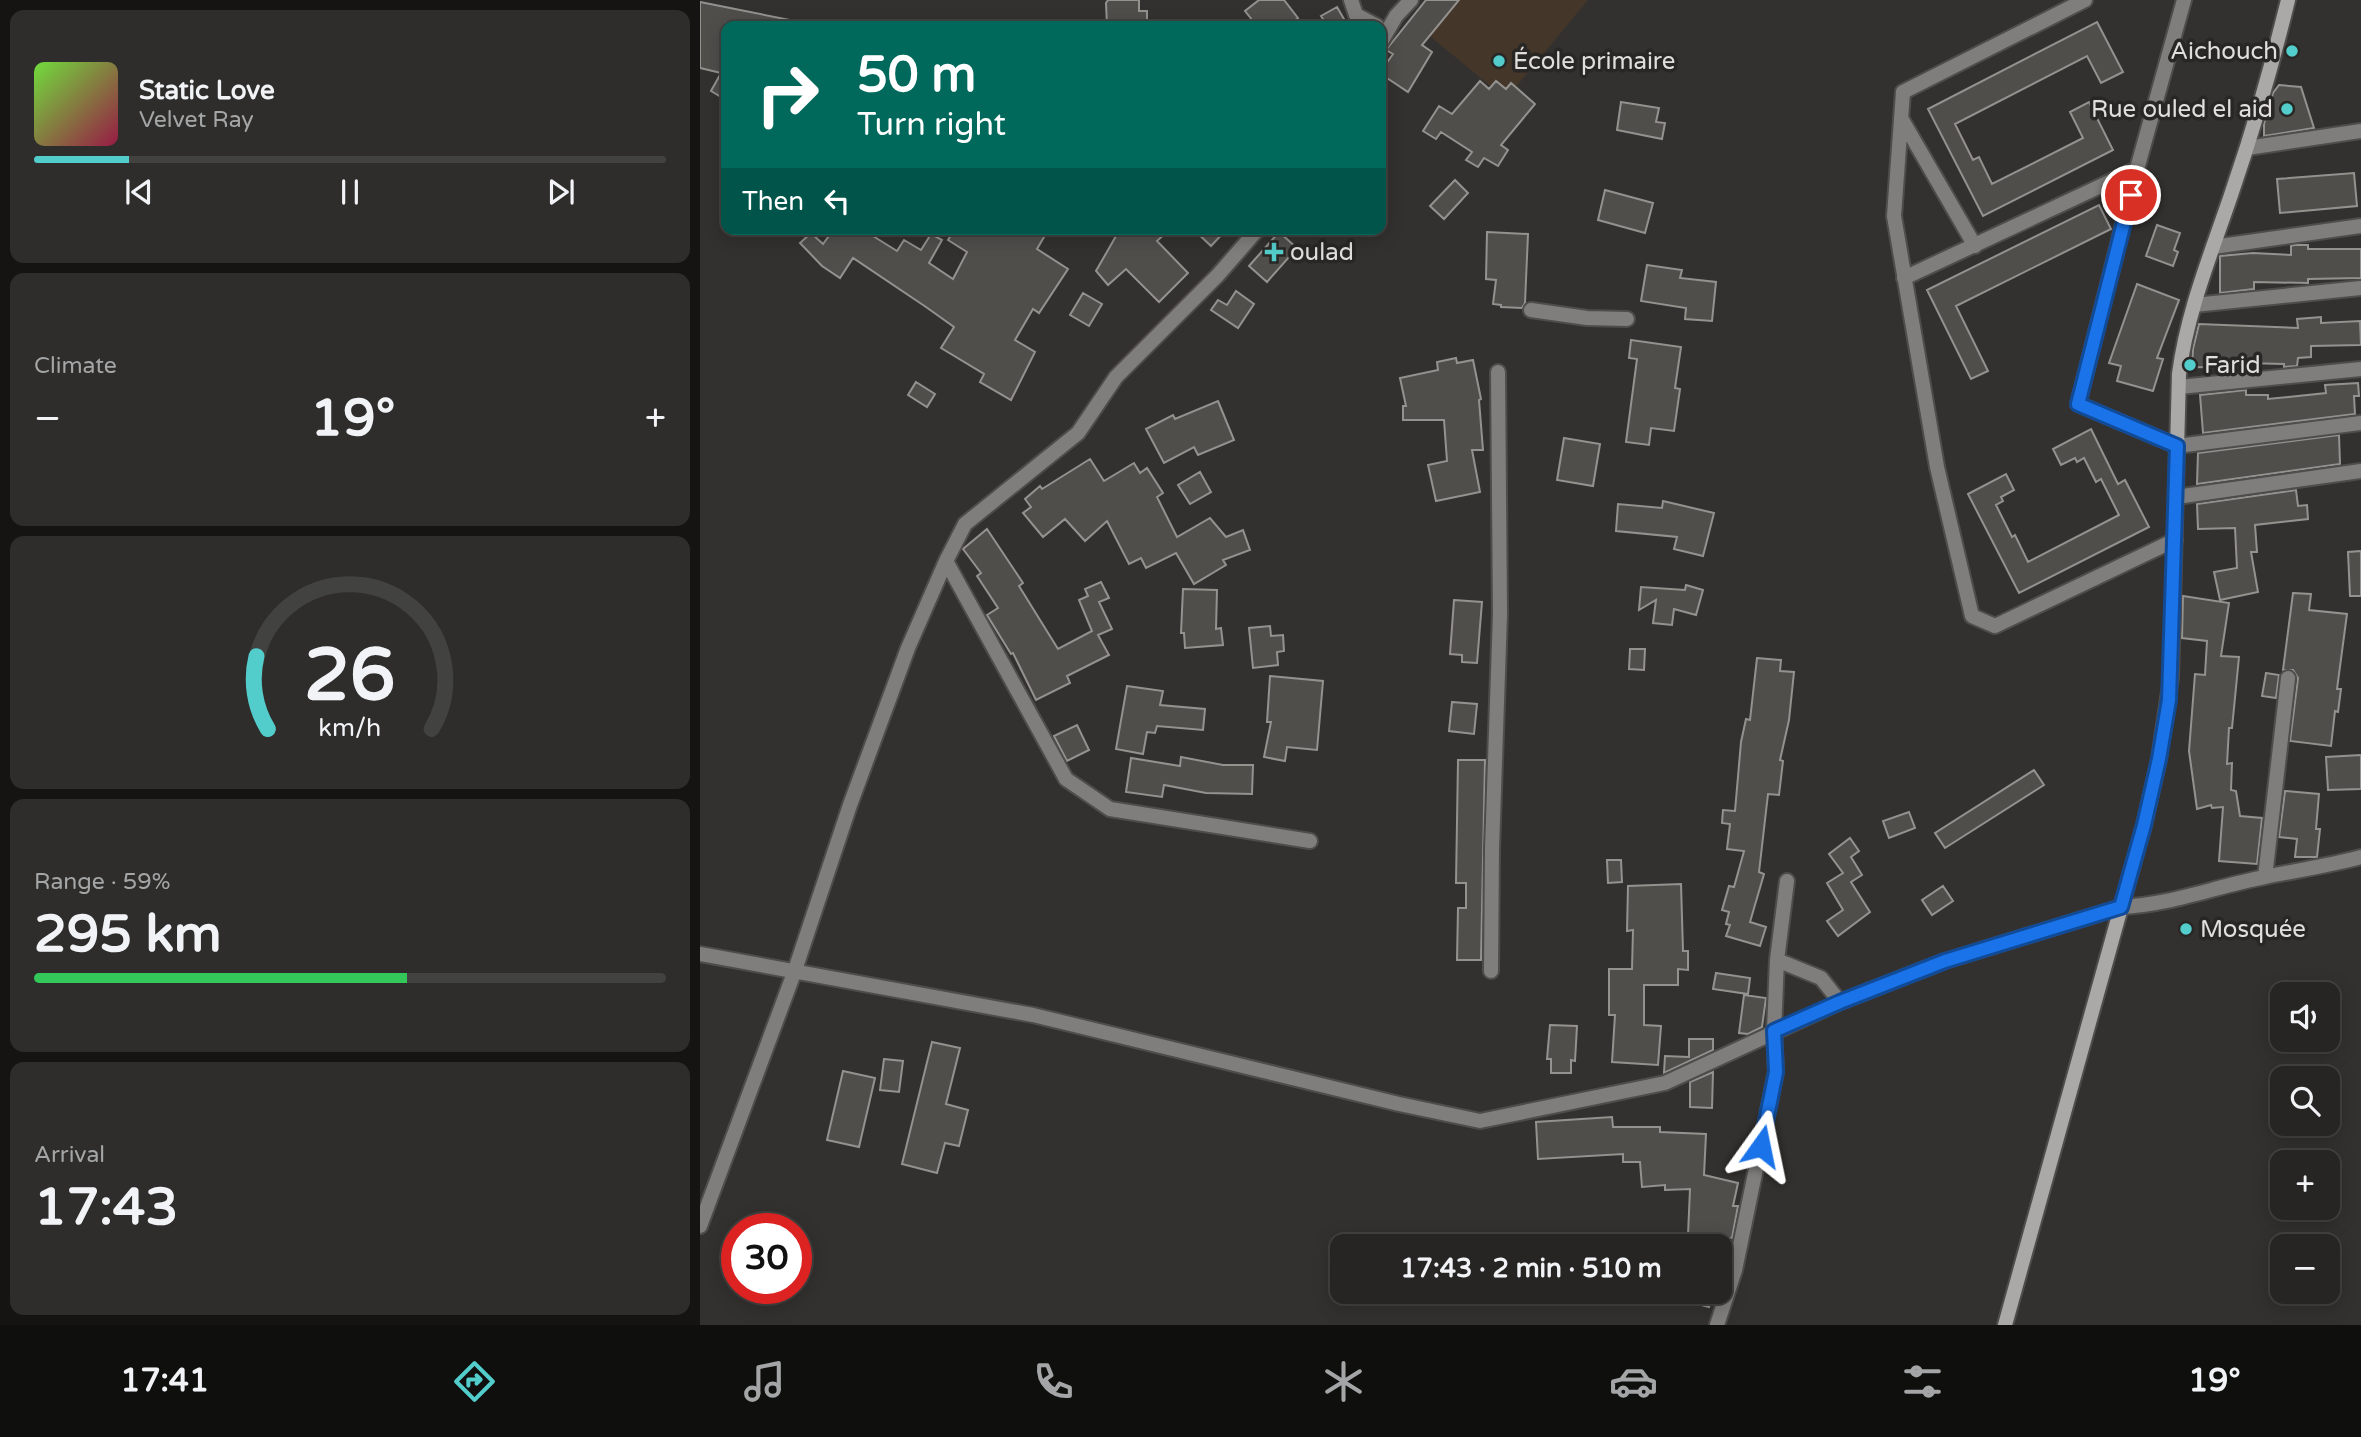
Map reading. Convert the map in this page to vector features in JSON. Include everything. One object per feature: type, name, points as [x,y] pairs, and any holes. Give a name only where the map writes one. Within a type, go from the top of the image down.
[{"type":"street","points":[[1351,0],[1356,15],[1365,21]]},
{"type":"street","points":[[1386,27],[1411,0]]},
{"type":"street","points":[[2085,0],[1903,92],[1894,216],[1904,278],[1937,467],[1972,616],[1994,626],[2175,540]]},
{"type":"street","points":[[2184,0],[2137,169],[2078,404],[2177,446],[2361,423]]},
{"type":"street","points":[[2005,1325],[2144,825],[2167,713],[2171,678],[2182,355],[2194,305],[2247,148],[2277,47],[2287,0]]},
{"type":"street","points":[[1901,118],[1975,246]]},
{"type":"street","points":[[2247,148],[2361,131]]},
{"type":"street","points":[[1904,278],[2137,169]]},
{"type":"street","points":[[2213,247],[2361,226]]},
{"type":"street","points":[[700,1226],[794,973],[850,804],[908,648],[965,524],[1078,433],[1116,377],[1218,275],[1253,235]]},
{"type":"street","points":[[2194,305],[2361,288]]},
{"type":"street","points":[[1531,310],[1587,318],[1627,319]]},
{"type":"street","points":[[2179,387],[2361,369]]},
{"type":"street","points":[[1491,971],[1500,614],[1498,372]]},
{"type":"street","points":[[2176,497],[2361,471]]},
{"type":"street","points":[[946,561],[1066,779],[1110,809],[1310,841]]},
{"type":"street","points":[[2265,877],[2288,678]]},
{"type":"street","points":[[700,954],[1033,1016],[1480,1121],[1665,1083],[1840,1002],[1945,961],[2121,907],[2146,906],[2265,877],[2320,869],[2361,857]]},
{"type":"street","points":[[1717,1325],[1735,1270],[1776,1072],[1774,1031],[1777,960],[1787,881]]},
{"type":"street","points":[[1777,960],[1821,978],[1840,1002]]},
{"type":"shaded area","name":"École primaire","points":[[1434,0],[1588,0],[1506,99],[1414,23]]},
{"type":"building","points":[[1108,0],[1139,0],[1139,11],[1147,11],[1147,21],[1107,21]]},
{"type":"building","points":[[1259,0],[1284,0],[1298,18],[1294,21],[1253,21],[1245,11]]},
{"type":"building","points":[[1426,0],[1459,0],[1422,45],[1432,52],[1408,92],[1386,77],[1386,64],[1393,54],[1386,50]]},
{"type":"building","points":[[700,2],[790,20],[721,21],[721,73],[700,68]]},
{"type":"building","points":[[1337,7],[1345,21],[1324,21],[1321,16]]},
{"type":"building","points":[[2097,22],[2123,72],[2101,83],[2087,56],[1955,124],[1973,160],[1979,157],[1992,184],[2083,138],[2070,112],[2089,102],[2113,150],[1983,216],[1928,109]]},
{"type":"building","points":[[721,73],[721,97],[711,91]]},
{"type":"building","points":[[1480,81],[1489,89],[1496,81],[1506,89],[1511,83],[1535,104],[1501,145],[1508,150],[1498,166],[1484,158],[1478,167],[1466,160],[1472,152],[1441,132],[1436,139],[1423,131],[1439,106],[1452,114]]},
{"type":"building","name":"Rue ouled el aid","points":[[2279,85],[2301,87],[2314,128],[2264,136],[2264,124],[2273,93]]},
{"type":"building","points":[[1621,102],[1659,108],[1656,122],[1665,123],[1662,139],[1617,130]]},
{"type":"building","points":[[2354,173],[2357,206],[2280,213],[2277,179]]},
{"type":"building","points":[[1455,180],[1468,193],[1444,219],[1430,206]]},
{"type":"building","points":[[1605,190],[1653,203],[1645,233],[1598,220]]},
{"type":"building","points":[[2099,205],[2111,229],[1956,306],[1988,371],[1971,379],[1927,290]]},
{"type":"building","points":[[2157,225],[2180,233],[2174,250],[2178,252],[2173,266],[2146,256]]},
{"type":"building","points":[[1487,232],[1528,234],[1525,303],[1522,308],[1493,304],[1496,280],[1486,279]]},
{"type":"building","points":[[809,235],[813,235],[823,244],[830,235],[874,235],[897,251],[904,240],[921,250],[933,235],[942,240],[929,263],[953,279],[967,252],[948,240],[951,235],[1041,235],[1044,237],[1037,249],[1068,269],[1039,313],[1033,309],[1015,340],[1035,352],[1011,400],[980,382],[984,374],[941,348],[954,327],[853,258],[840,278],[822,266],[800,243]]},
{"type":"building","points":[[1117,235],[1164,235],[1157,241],[1188,273],[1159,302],[1126,269],[1108,285],[1096,271]]},
{"type":"building","points":[[1199,235],[1221,235],[1211,246]]},
{"type":"building","points":[[1276,235],[1282,235],[1297,248],[1267,282],[1249,266]]},
{"type":"building","points":[[2308,245],[2308,249],[2361,249],[2361,278],[2308,279],[2308,283],[2254,282],[2254,289],[2220,293],[2220,256],[2253,253],[2291,255],[2291,246]]},
{"type":"building","points":[[1647,265],[1682,270],[1680,278],[1716,282],[1712,321],[1685,319],[1686,308],[1641,301]]},
{"type":"building","points":[[2137,284],[2179,300],[2157,358],[2163,359],[2153,391],[2117,381],[2121,366],[2109,363]]},
{"type":"building","points":[[1236,291],[1254,304],[1238,328],[1211,310],[1218,300],[1227,305]]},
{"type":"building","points":[[1083,293],[1102,304],[1089,326],[1070,315]]},
{"type":"building","points":[[2321,317],[2321,323],[2360,321],[2361,345],[2311,346],[2311,357],[2298,358],[2297,366],[2244,363],[2244,368],[2192,367],[2199,324],[2298,328],[2297,319]]},
{"type":"building","points":[[1631,340],[1681,347],[1675,388],[1680,389],[1674,431],[1651,428],[1649,445],[1626,442],[1637,359],[1629,358]]},
{"type":"building","points":[[1456,358],[1457,363],[1473,360],[1481,399],[1483,450],[1472,450],[1480,492],[1436,501],[1428,465],[1447,461],[1444,420],[1403,420],[1403,406],[1406,406],[1400,378],[1438,370],[1437,362]]},
{"type":"building","points":[[916,382],[935,394],[927,407],[908,395]]},
{"type":"building","points":[[2358,383],[2359,396],[2354,396],[2355,414],[2203,433],[2200,395],[2246,390],[2246,395],[2268,395],[2268,399],[2326,393],[2325,385]]},
{"type":"building","points":[[1218,401],[1234,440],[1198,455],[1194,447],[1164,463],[1146,429],[1173,415],[1175,419]]},
{"type":"building","points":[[2091,429],[2118,484],[2125,480],[2149,527],[2019,593],[1968,494],[2006,474],[2014,490],[2001,497],[2003,501],[1996,505],[2028,562],[2119,515],[2101,479],[2096,482],[2084,458],[2077,462],[2075,458],[2061,465],[2053,449]]},
{"type":"building","points":[[2339,435],[2340,464],[2197,484],[2198,453]]},
{"type":"building","points":[[1564,438],[1600,444],[1593,486],[1557,480]]},
{"type":"building","points":[[1090,459],[1104,481],[1134,463],[1140,473],[1147,468],[1163,493],[1157,497],[1177,537],[1210,518],[1226,537],[1243,530],[1250,550],[1223,560],[1226,565],[1194,584],[1176,553],[1146,568],[1141,558],[1129,564],[1107,521],[1085,541],[1065,519],[1043,537],[1023,513],[1031,507],[1025,499],[1040,486],[1042,489]]},
{"type":"building","points":[[1200,472],[1211,492],[1190,504],[1178,485]]},
{"type":"building","points":[[2296,490],[2298,506],[2307,505],[2308,519],[2255,525],[2257,552],[2251,552],[2258,592],[2220,600],[2214,572],[2237,568],[2235,528],[2198,529],[2197,504]]},
{"type":"building","points":[[1663,501],[1714,513],[1703,556],[1674,549],[1677,537],[1616,531],[1618,504],[1662,508]]},
{"type":"building","points":[[987,529],[1023,583],[1019,586],[1058,649],[1092,631],[1079,600],[1088,596],[1085,589],[1101,582],[1109,598],[1099,602],[1112,629],[1098,635],[1109,655],[1067,676],[1070,683],[1036,700],[1013,653],[1011,654],[987,615],[998,608],[977,576],[981,573],[963,549]]},
{"type":"building","points":[[2361,551],[2361,596],[2350,596],[2348,552]]},
{"type":"building","points":[[1686,585],[1703,590],[1696,615],[1674,609],[1672,625],[1653,623],[1656,600],[1639,610],[1641,587],[1685,590]]},
{"type":"building","points":[[1183,589],[1217,590],[1216,629],[1221,628],[1223,645],[1185,648],[1184,633],[1181,633]]},
{"type":"building","points":[[2293,593],[2311,594],[2309,610],[2347,614],[2337,689],[2341,689],[2338,712],[2335,711],[2331,746],[2290,741],[2298,678],[2293,670],[2283,670]]},
{"type":"building","points":[[2183,596],[2229,603],[2221,656],[2239,657],[2227,764],[2232,763],[2231,790],[2236,791],[2240,816],[2262,818],[2257,864],[2219,861],[2223,807],[2212,808],[2211,805],[2197,809],[2189,751],[2195,674],[2205,675],[2207,641],[2182,638]]},
{"type":"building","points":[[1454,600],[1482,602],[1477,663],[1462,662],[1462,655],[1450,654]]},
{"type":"building","points":[[1270,626],[1271,636],[1283,635],[1284,651],[1277,652],[1278,665],[1253,668],[1249,628]]},
{"type":"building","points":[[1630,649],[1645,649],[1644,670],[1629,669]]},
{"type":"building","points":[[1757,658],[1781,660],[1780,671],[1794,672],[1789,720],[1780,760],[1783,761],[1779,795],[1768,794],[1759,872],[1764,874],[1750,922],[1766,927],[1760,946],[1726,936],[1730,925],[1726,924],[1729,912],[1722,910],[1729,886],[1734,887],[1744,851],[1727,849],[1730,824],[1722,823],[1723,810],[1735,811],[1741,742],[1746,719],[1750,720]]},
{"type":"building","points":[[2266,673],[2279,675],[2276,698],[2262,696]]},
{"type":"building","points":[[1270,676],[1323,681],[1317,750],[1287,747],[1285,761],[1264,757],[1271,722],[1267,722]]},
{"type":"building","points":[[1127,686],[1163,691],[1160,705],[1205,709],[1203,730],[1157,726],[1155,733],[1147,732],[1143,754],[1116,749]]},
{"type":"building","points":[[1452,702],[1477,704],[1474,734],[1449,731]]},
{"type":"building","points":[[1077,725],[1089,750],[1067,761],[1054,736]]},
{"type":"building","points":[[2361,755],[2361,789],[2328,790],[2326,757]]},
{"type":"building","points":[[1181,757],[1223,765],[1253,765],[1252,794],[1206,793],[1164,785],[1162,797],[1126,792],[1131,758],[1180,766]]},
{"type":"building","points":[[1458,760],[1485,760],[1481,960],[1457,960],[1458,908],[1466,908],[1466,883],[1456,883]]},
{"type":"building","points":[[2034,770],[2044,785],[1945,848],[1935,833]]},
{"type":"building","points":[[2285,791],[2319,794],[2316,829],[2320,829],[2317,857],[2295,857],[2297,839],[2279,837]]},
{"type":"building","points":[[1909,812],[1915,828],[1889,838],[1883,821]]},
{"type":"building","points":[[1850,838],[1859,851],[1851,857],[1862,875],[1851,882],[1870,912],[1838,936],[1827,921],[1843,910],[1827,883],[1843,873],[1829,854]]},
{"type":"building","points":[[1607,860],[1621,860],[1622,882],[1608,883]]},
{"type":"building","points":[[1681,884],[1683,951],[1688,951],[1688,970],[1678,969],[1678,985],[1644,985],[1644,1025],[1661,1026],[1658,1065],[1612,1062],[1615,1015],[1609,1015],[1609,969],[1632,969],[1633,930],[1627,931],[1628,886]]},
{"type":"building","points":[[1943,886],[1953,901],[1932,915],[1922,900]]},
{"type":"building","points":[[1716,973],[1750,978],[1748,994],[1713,989]]},
{"type":"building","points":[[1744,995],[1766,998],[1762,1027],[1748,1034],[1739,1033]]},
{"type":"building","points":[[1550,1025],[1577,1026],[1575,1061],[1571,1060],[1571,1073],[1551,1073],[1551,1059],[1547,1059]]},
{"type":"building","points":[[1689,1039],[1713,1039],[1713,1050],[1664,1073],[1665,1056],[1689,1057]]},
{"type":"building","points":[[932,1042],[960,1048],[946,1104],[968,1110],[959,1146],[945,1143],[937,1173],[902,1164]]},
{"type":"building","points":[[884,1059],[903,1061],[899,1092],[880,1090]]},
{"type":"building","points":[[843,1071],[875,1078],[859,1147],[827,1140]]},
{"type":"building","points":[[1713,1072],[1712,1108],[1690,1107],[1690,1082]]},
{"type":"building","points":[[1612,1117],[1613,1127],[1660,1127],[1660,1132],[1706,1134],[1704,1175],[1738,1183],[1733,1206],[1738,1206],[1732,1238],[1732,1234],[1688,1234],[1690,1189],[1665,1190],[1665,1185],[1642,1187],[1640,1162],[1623,1162],[1623,1154],[1538,1159],[1536,1122]]},
{"type":"place","name":"Aichouch","points":[[2292,51]]},
{"type":"place","name":"École primaire","points":[[1499,61]]},
{"type":"place","name":"Rue ouled el aid","points":[[2287,109]]},
{"type":"place","name":"oulad","points":[[1274,252]]},
{"type":"place","name":"Farid","points":[[2190,365]]},
{"type":"place","name":"Mosquée","points":[[2186,929]]},
{"type":"route","points":[[1761,1146],[1776,1072],[1774,1031],[1945,961],[2121,907],[2144,825],[2169,700],[2177,446],[2078,404],[2131,195]]}]
